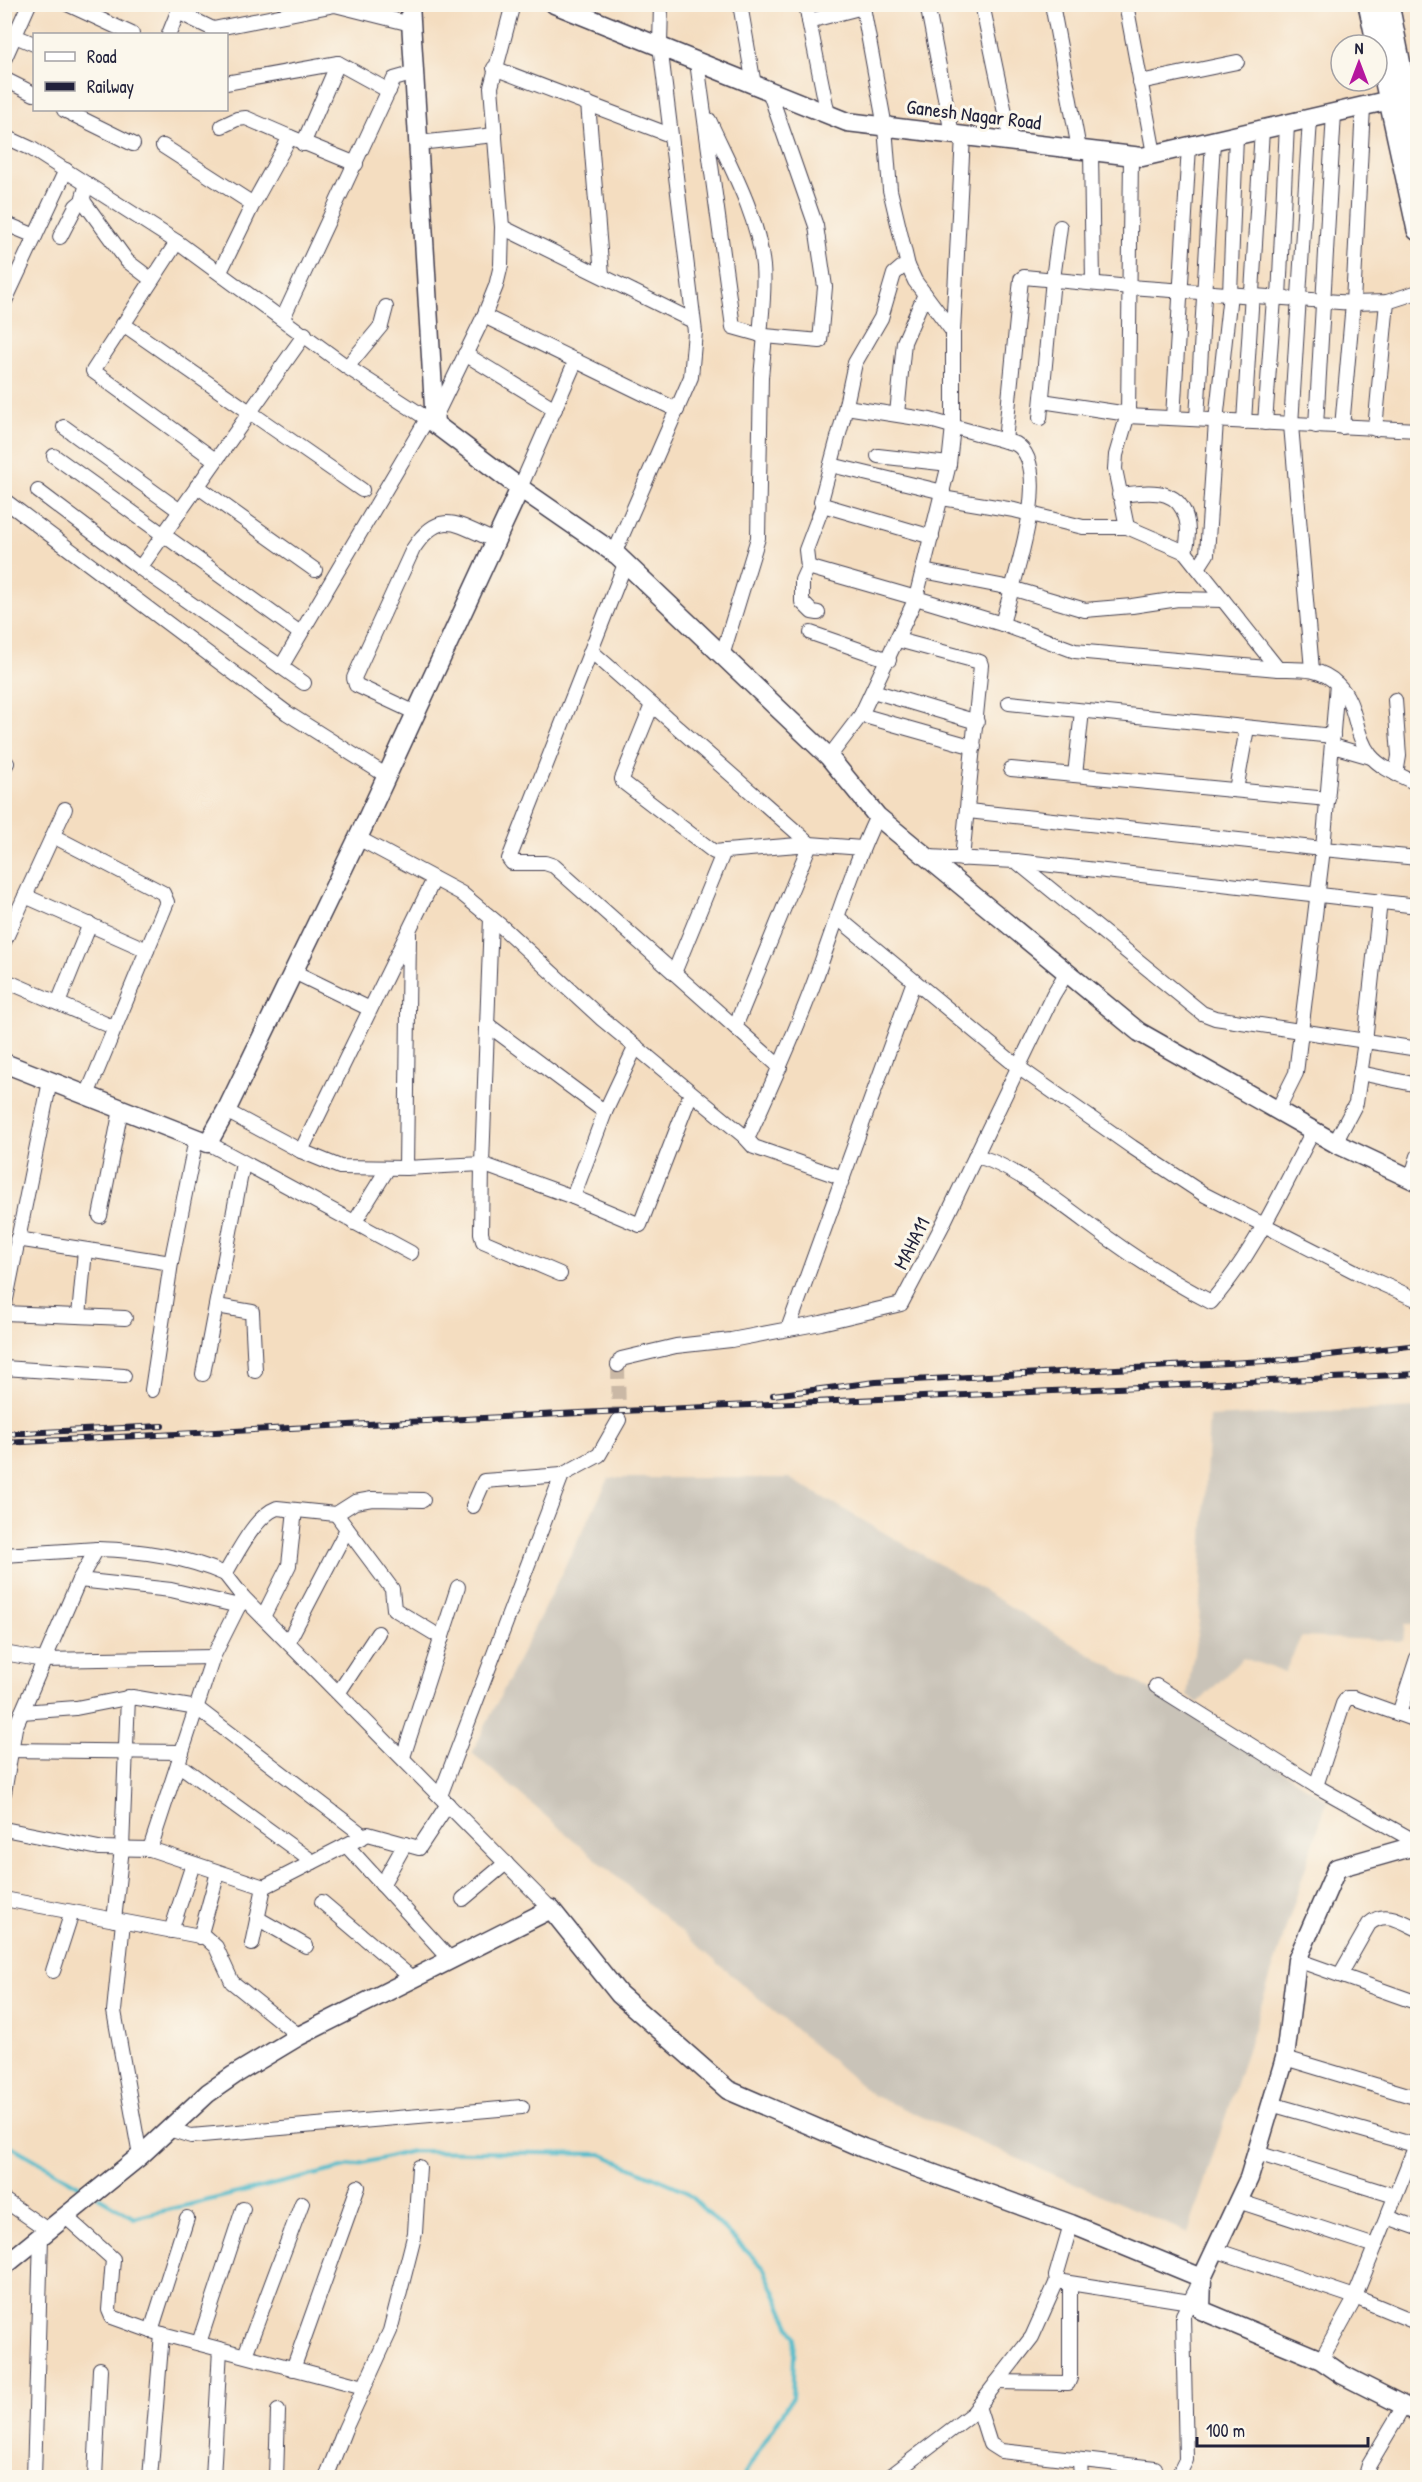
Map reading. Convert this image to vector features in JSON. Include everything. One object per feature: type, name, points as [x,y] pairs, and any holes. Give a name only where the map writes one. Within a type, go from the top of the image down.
[{"type":"main road","points":[[1369,4],[1397,99],[1418,157]]},
{"type":"main road","points":[[1388,4],[1397,99],[1418,230]]},
{"type":"street","points":[[4,60],[29,4]]},
{"type":"street","points":[[67,4],[130,33]]},
{"type":"street","points":[[410,4],[432,420]]},
{"type":"street","points":[[281,667],[432,420],[484,316],[496,286],[501,265],[502,227],[490,87],[513,4]]},
{"type":"street","points":[[661,4],[660,45],[693,321],[694,355],[691,377],[617,547],[621,560],[591,651],[509,860],[512,863],[545,862],[554,866],[780,1067]]},
{"type":"street","points":[[697,62],[733,327],[763,335],[820,341],[825,286],[816,226],[761,88],[741,4]]},
{"type":"street","points":[[806,4],[828,115]]},
{"type":"street","points":[[829,757],[861,715],[889,660],[916,598],[949,464],[953,426],[958,135],[927,4]]},
{"type":"street","points":[[982,4],[1011,141]]},
{"type":"street","points":[[1052,4],[1085,150],[1093,283]]},
{"type":"street","points":[[1126,4],[1154,154]]},
{"type":"street","points":[[169,33],[180,8],[213,29],[335,5],[411,24]]},
{"type":"street","name":"Ganesh Nagar Road","points":[[563,6],[847,122],[1131,156],[1142,157],[1397,99]]},
{"type":"street","points":[[809,21],[869,6],[885,127],[890,190],[908,266],[953,332]]},
{"type":"street","points":[[15,36],[33,44]]},
{"type":"street","points":[[1140,82],[1237,62]]},
{"type":"street","points":[[228,83],[338,63],[388,91]]},
{"type":"street","points":[[303,144],[338,63]]},
{"type":"street","points":[[494,68],[670,135]]},
{"type":"street","points":[[283,318],[388,91],[396,78],[415,73]]},
{"type":"street","points":[[4,80],[33,94]]},
{"type":"street","points":[[588,104],[602,275]]},
{"type":"street","points":[[703,107],[734,174],[758,237],[763,267],[758,538],[722,656]]},
{"type":"street","points":[[1341,427],[1353,303],[1363,107]]},
{"type":"street","points":[[66,111],[133,144]]},
{"type":"street","points":[[1316,426],[1334,113]]},
{"type":"street","points":[[222,126],[237,119],[246,118],[303,144],[356,164]]},
{"type":"street","points":[[1310,119],[1297,299],[1291,425],[1312,670]]},
{"type":"street","points":[[1265,423],[1287,124]]},
{"type":"street","points":[[1244,422],[1262,130]]},
{"type":"street","points":[[418,142],[495,135]]},
{"type":"street","points":[[1198,568],[1207,554],[1216,421],[1230,294],[1236,135]]},
{"type":"street","points":[[4,136],[33,149],[177,242],[347,367],[432,420],[520,488],[621,560],[829,757],[877,816],[1139,1032],[1335,1143],[1414,1181],[1418,1156]]},
{"type":"street","points":[[220,272],[253,204],[290,137]]},
{"type":"street","points":[[1197,419],[1213,141]]},
{"type":"street","points":[[163,146],[253,204]]},
{"type":"street","points":[[1173,418],[1189,146]]},
{"type":"street","points":[[1127,526],[1115,469],[1116,456],[1128,415],[1131,156]]},
{"type":"street","points":[[4,303],[66,170]]},
{"type":"street","points":[[60,237],[76,206],[83,200],[87,184]]},
{"type":"street","points":[[83,200],[127,261],[152,280]]},
{"type":"street","points":[[4,223],[35,236]]},
{"type":"street","points":[[502,227],[693,321]]},
{"type":"street","points":[[1040,417],[1060,227]]},
{"type":"street","points":[[177,242],[93,373],[215,460]]},
{"type":"street","points":[[818,614],[812,612],[802,602],[802,580],[808,567],[806,550],[823,505],[821,501],[855,363],[881,318],[894,274],[900,268],[908,266]]},
{"type":"street","points":[[1005,441],[1021,279],[1024,277],[1353,303],[1387,302],[1418,292]]},
{"type":"street","points":[[897,414],[904,342],[925,294]]},
{"type":"street","points":[[1375,429],[1387,302]]},
{"type":"street","points":[[347,367],[381,326],[386,307]]},
{"type":"street","points":[[484,316],[677,410]]},
{"type":"street","points":[[123,324],[362,490]]},
{"type":"street","points":[[132,596],[163,535],[305,334]]},
{"type":"street","points":[[465,354],[555,409]]},
{"type":"street","points":[[152,1390],[171,1263],[202,1141],[226,1111],[294,972],[520,488],[576,360]]},
{"type":"street","points":[[1042,401],[1128,415],[1418,430]]},
{"type":"street","points":[[846,407],[897,414],[953,426],[1023,448],[1028,455],[1031,478],[1031,514],[1002,624]]},
{"type":"street","points":[[64,427],[180,511]]},
{"type":"street","points":[[54,456],[300,633]]},
{"type":"street","points":[[878,456],[949,464]]},
{"type":"street","points":[[831,465],[943,495],[1083,527],[1127,526],[1185,552],[1278,669]]},
{"type":"street","points":[[197,486],[315,570]]},
{"type":"street","points":[[38,491],[144,571],[304,683]]},
{"type":"street","points":[[1119,495],[1156,493],[1165,494],[1174,499],[1181,507],[1186,520],[1189,535],[1185,552]]},
{"type":"street","points":[[4,500],[287,713],[387,776]]},
{"type":"street","points":[[823,505],[932,537]]},
{"type":"street","points":[[416,713],[356,685],[354,678],[413,549],[423,534],[432,526],[441,523],[459,526],[495,541]]},
{"type":"street","points":[[808,567],[1002,624],[1075,651],[1312,670],[1330,676],[1348,695],[1371,757]]},
{"type":"street","points":[[923,571],[1011,588],[1085,610],[1178,599],[1223,600]]},
{"type":"street","points":[[811,633],[889,660]]},
{"type":"street","points":[[898,640],[980,662],[977,722],[962,859]]},
{"type":"street","points":[[591,651],[810,844]]},
{"type":"street","points":[[1277,1111],[1296,1073],[1323,849],[1337,684]]},
{"type":"street","points":[[873,691],[977,722]]},
{"type":"street","points":[[1395,700],[1399,756],[1396,774]]},
{"type":"street","points":[[1009,703],[1246,728],[1333,741],[1371,757],[1396,774],[1418,784]]},
{"type":"street","points":[[652,705],[622,782],[714,852],[810,844],[862,848]]},
{"type":"street","points":[[1074,775],[1082,711]]},
{"type":"street","points":[[861,715],[974,747]]},
{"type":"street","points":[[1236,790],[1246,728]]},
{"type":"street","points":[[1011,769],[1328,799]]},
{"type":"street","points":[[4,942],[65,809]]},
{"type":"street","points":[[968,811],[1418,858]]},
{"type":"street","points":[[744,1136],[750,1133],[780,1067],[814,982],[862,848],[877,816]]},
{"type":"street","points":[[53,836],[166,895],[167,902],[87,1095]]},
{"type":"street","points":[[358,838],[461,894],[744,1136],[752,1146],[843,1178]]},
{"type":"street","points":[[735,1026],[810,844]]},
{"type":"street","points":[[674,973],[724,851]]},
{"type":"street","points":[[928,857],[1016,861],[1418,906]]},
{"type":"street","points":[[1016,861],[1202,1014],[1301,1032],[1418,1049]]},
{"type":"street","points":[[301,1151],[434,879]]},
{"type":"street","points":[[25,896],[147,950]]},
{"type":"street","points":[[1335,1143],[1356,1103],[1380,902]]},
{"type":"street","points":[[837,917],[1018,1067],[1132,1147],[1205,1195],[1360,1274],[1418,1300]]},
{"type":"street","points":[[491,918],[481,1233],[483,1241],[560,1274]]},
{"type":"street","points":[[58,1003],[90,924]]},
{"type":"street","points":[[406,1168],[409,929]]},
{"type":"street","points":[[294,972],[370,1009]]},
{"type":"street","name":"MAHA11","points":[[618,1365],[621,1359],[653,1351],[788,1329],[900,1304],[909,1291],[1053,995],[1067,972]]},
{"type":"street","points":[[4,980],[115,1028]]},
{"type":"street","points":[[788,1329],[914,981]]},
{"type":"street","points":[[488,1025],[605,1113]]},
{"type":"street","points":[[573,1197],[605,1113],[636,1046]]},
{"type":"street","points":[[4,1064],[202,1141],[411,1253]]},
{"type":"street","points":[[1360,1073],[1418,1085]]},
{"type":"street","points":[[50,1081],[12,1243],[4,1311],[125,1318]]},
{"type":"street","points":[[226,1111],[301,1151],[340,1167],[406,1168],[482,1164],[573,1197],[640,1225],[691,1093]]},
{"type":"street","points":[[100,1216],[121,1108]]},
{"type":"street","points":[[975,1156],[986,1158],[1058,1201],[1142,1261],[1211,1302],[1234,1276],[1313,1131]]},
{"type":"street","points":[[203,1374],[243,1162]]},
{"type":"street","points":[[354,1223],[388,1168]]},
{"type":"street","points":[[12,1243],[85,1250],[171,1263]]},
{"type":"street","points":[[79,1316],[85,1250]]},
{"type":"street","points":[[217,1306],[252,1312],[255,1371]]},
{"type":"street","points":[[4,1368],[124,1377]]},
{"type":"street","points":[[474,1506],[484,1481],[562,1475],[599,1455],[620,1420]]},
{"type":"street","points":[[4,1828],[99,1848],[150,1850],[264,1887],[368,1834],[419,1848],[444,1800],[562,1475]]},
{"type":"street","points":[[225,1574],[249,1535],[268,1511],[277,1508],[336,1514],[355,1502],[423,1500]]},
{"type":"street","points":[[263,1617],[289,1565],[295,1510]]},
{"type":"street","points":[[336,1514],[392,1589],[394,1608],[442,1638]]},
{"type":"street","points":[[288,1642],[346,1529]]},
{"type":"street","points":[[4,1792],[8,1750],[15,1728],[79,1580],[97,1549]]},
{"type":"street","points":[[4,1555],[97,1549],[153,1552],[208,1566],[225,1574],[241,1602]]},
{"type":"street","points":[[79,1580],[171,1590],[241,1602],[263,1617],[551,1909],[619,1994],[728,2090],[863,2148],[1071,2224],[1202,2278]]},
{"type":"street","points":[[403,1757],[458,1587]]},
{"type":"street","points":[[150,1850],[213,1658],[241,1602]]},
{"type":"street","points":[[339,1692],[378,1633]]},
{"type":"street","points":[[4,1653],[44,1660],[213,1658]]},
{"type":"street","points":[[1399,1714],[1417,1658]]},
{"type":"street","points":[[1156,1686],[1316,1786],[1418,1844]]},
{"type":"street","points":[[22,1712],[76,1708],[128,1697],[197,1708],[364,1836]]},
{"type":"street","points":[[128,1697],[114,2011],[140,2156]]},
{"type":"street","points":[[1316,1786],[1345,1700],[1354,1698],[1418,1721]]},
{"type":"street","points":[[8,1750],[127,1751],[180,1758],[313,1862]]},
{"type":"street","points":[[382,1885],[405,1844]]},
{"type":"street","points":[[1177,2478],[1186,2460],[1183,2315],[1249,2178],[1285,2058],[1297,1960],[1337,1868],[1418,1844]]},
{"type":"street","points":[[346,1845],[450,1959]]},
{"type":"street","points":[[463,1899],[506,1863]]},
{"type":"street","points":[[171,1931],[193,1864]]},
{"type":"street","points":[[200,1936],[218,1872]]},
{"type":"street","points":[[252,1944],[264,1887]]},
{"type":"street","points":[[4,1899],[200,1936],[211,1941],[232,1982],[299,2036]]},
{"type":"street","points":[[322,1902],[413,1979]]},
{"type":"street","points":[[4,2266],[140,2156],[208,2093],[234,2075],[299,2036],[551,1909]]},
{"type":"street","points":[[53,1971],[72,1912]]},
{"type":"street","points":[[1340,1976],[1369,1924],[1375,1918],[1392,1917],[1418,1929]]},
{"type":"street","points":[[257,1918],[306,1946]]},
{"type":"street","points":[[1297,1960],[1418,2003]]},
{"type":"street","points":[[1285,2058],[1418,2098]]},
{"type":"street","points":[[1272,2104],[1416,2142],[1355,2296],[1321,2360]]},
{"type":"street","points":[[169,2129],[190,2136],[522,2107]]},
{"type":"street","points":[[1257,2153],[1395,2196]]},
{"type":"street","points":[[326,2478],[390,2331],[415,2233],[419,2166]]},
{"type":"street","points":[[293,2368],[358,2187]]},
{"type":"street","points":[[4,2200],[45,2234]]},
{"type":"street","points":[[1238,2201],[1375,2246]]},
{"type":"street","points":[[244,2355],[302,2203]]},
{"type":"street","points":[[199,2343],[243,2209]]},
{"type":"street","points":[[72,2212],[113,2259],[110,2315],[157,2332],[364,2387]]},
{"type":"street","points":[[1387,2217],[1418,2228]]},
{"type":"street","points":[[150,2478],[157,2332],[187,2218]]},
{"type":"street","points":[[1071,2224],[1056,2276],[1064,2283],[1190,2302]]},
{"type":"street","points":[[34,2478],[45,2234]]},
{"type":"street","points":[[1215,2250],[1355,2296],[1418,2323]]},
{"type":"street","points":[[1202,2278],[1201,2310],[1321,2360],[1344,2375],[1411,2409],[1369,2465],[1365,2478]]},
{"type":"street","points":[[888,2478],[967,2419],[1035,2332],[1064,2283]]},
{"type":"street","points":[[997,2382],[1068,2383],[1070,2378],[1064,2283]]},
{"type":"street","points":[[213,2478],[220,2349]]},
{"type":"street","points":[[95,2478],[100,2369]]},
{"type":"street","points":[[978,2406],[988,2438],[995,2448],[1001,2451],[1155,2468]]},
{"type":"street","points":[[276,2478],[278,2411]]},
{"type":"street","points":[[1080,2461],[1081,2478]]},
{"type":"shaded area","points":[[1417,1408],[1417,1624],[1405,1624],[1403,1641],[1301,1637],[1285,1672],[1243,1658],[1198,1703],[1187,1695],[1199,1622],[1209,1417]]},
{"type":"shaded area","points":[[609,1478],[789,1478],[1152,1691],[1186,1705],[1327,1801],[1188,2233],[872,2095],[472,1753]]},
{"type":"waterway","points":[[4,2142],[87,2190]]},
{"type":"waterway","points":[[98,2197],[134,2218],[413,2151],[601,2154],[684,2190],[763,2267],[795,2337],[792,2398],[742,2478]]},
{"type":"tunnel","points":[[618,1365],[619,1420]]},
{"type":"railway","points":[[773,1395],[876,1382],[1285,1360],[1418,1345]]},
{"type":"railway","points":[[4,1443],[580,1413],[1418,1374]]},
{"type":"railway","points":[[4,1434],[162,1426]]}]
